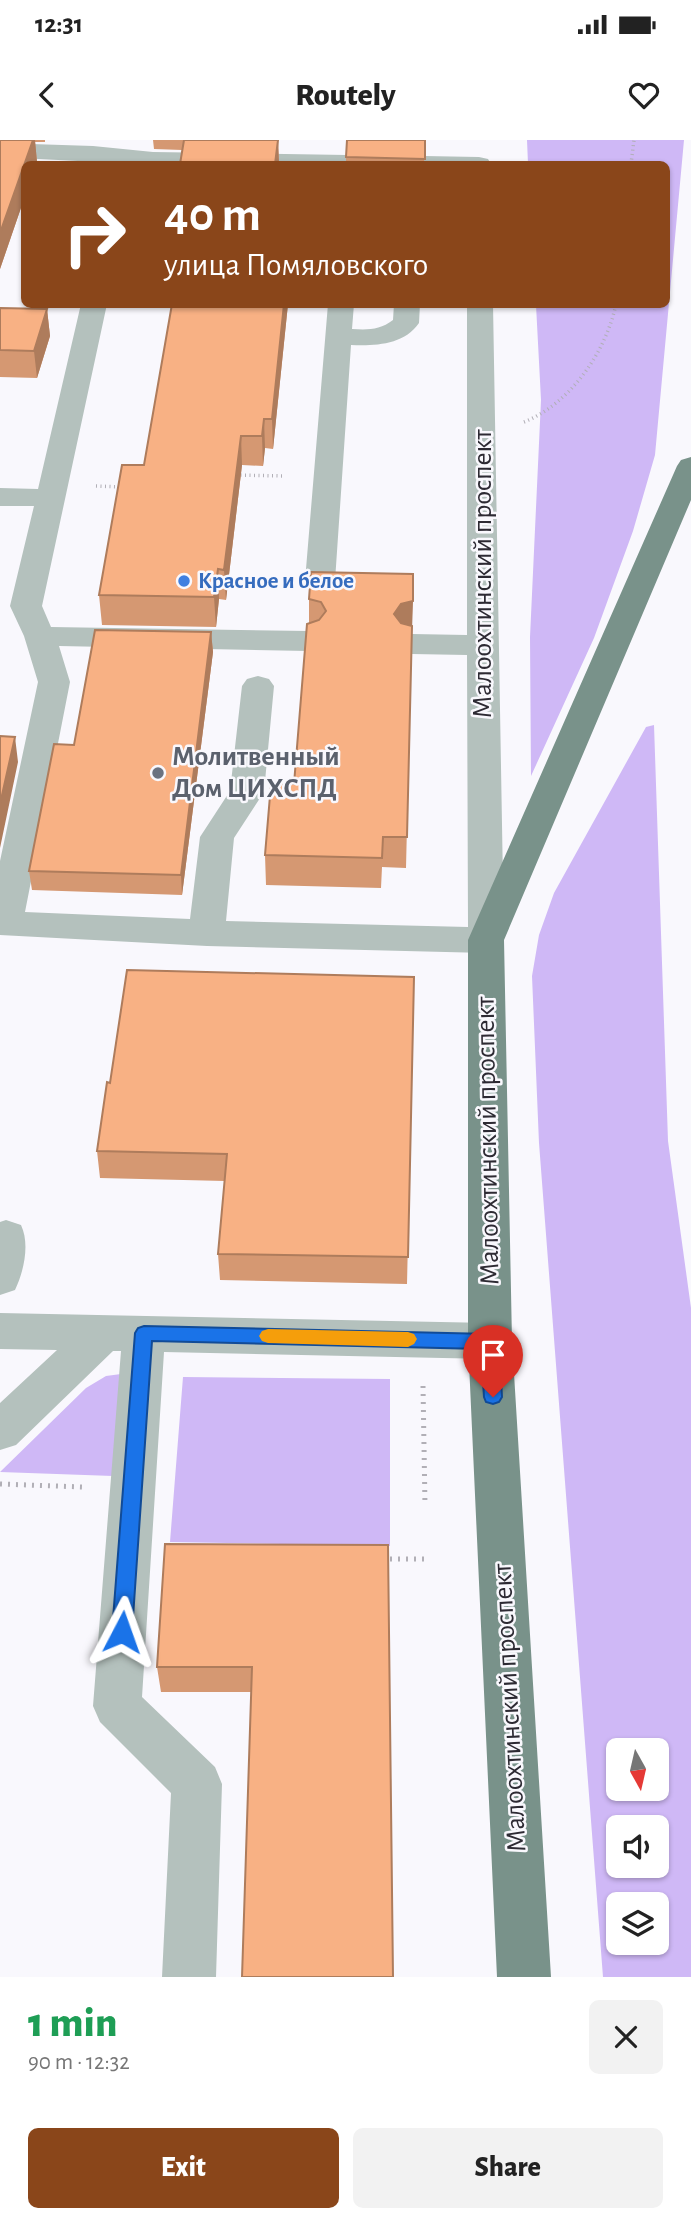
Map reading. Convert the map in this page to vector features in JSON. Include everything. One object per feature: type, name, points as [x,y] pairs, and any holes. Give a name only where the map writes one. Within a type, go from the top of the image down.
[{"type":"main road","points":[[486,940],[691,466]]},
{"type":"main road","name":"Малоохтинский проспект","points":[[486,940],[490,1342],[524,1977]]},
{"type":"street","points":[[479,140],[479,161]]},
{"type":"street","points":[[0,150],[320,161]]},
{"type":"street","points":[[93,308],[26,606],[40,636],[54,682],[2,924],[206,933],[486,940]]},
{"type":"street","points":[[320,581],[341,308]]},
{"type":"street","points":[[338,337],[380,338],[396,333],[406,323],[407,308]]},
{"type":"street","name":"Малоохтинский проспект","points":[[480,308],[486,940]]},
{"type":"street","points":[[0,497],[52,492]]},
{"type":"street","points":[[40,636],[308,641]]},
{"type":"street","points":[[412,644],[483,645]]},
{"type":"street","points":[[206,933],[218,837],[247,792],[258,686]]},
{"type":"street","points":[[0,1278],[6,1237]]},
{"type":"street","points":[[0,1331],[490,1342]]},
{"type":"street","points":[[0,1432],[124,1333]]},
{"type":"street","points":[[124,1333],[133,1488],[117,1706],[197,1784],[189,1977]]},
{"type":"path","points":[[631,161],[634,140]]},
{"type":"path","points":[[481,422],[523,423],[552,408],[582,376],[615,316],[616,308]]},
{"type":"path","points":[[226,475],[328,477]]},
{"type":"path","points":[[52,492],[128,487]]},
{"type":"path","points":[[423,1340],[425,1506]]},
{"type":"path","points":[[0,1484],[133,1488]]},
{"type":"path","points":[[372,1559],[427,1559]]},
{"type":"shaded area","points":[[527,140],[684,140],[670,292],[670,161],[528,161]]},
{"type":"shaded area","points":[[536,308],[669,308],[655,455],[633,531],[594,638],[531,776],[530,637],[541,400]]},
{"type":"shaded area","points":[[654,725],[668,1141],[691,1308],[691,1977],[603,1977],[539,1143],[532,976],[539,935],[554,893],[646,727]]},
{"type":"shaded area","points":[[121,1374],[113,1476],[0,1472],[86,1388],[106,1376]]},
{"type":"shaded area","points":[[183,1377],[390,1379],[390,1546],[170,1542]]},
{"type":"building","points":[[0,140],[33,140],[26,161],[21,161],[21,174],[0,233]]},
{"type":"building","points":[[184,140],[278,140],[275,161],[180,161]]},
{"type":"building","points":[[347,140],[425,140],[425,159],[346,157]]},
{"type":"building","points":[[0,308],[47,309],[34,351],[0,350]]},
{"type":"building","points":[[171,308],[284,308],[272,419],[264,419],[262,436],[241,436],[224,570],[218,569],[214,597],[99,595],[122,465],[144,465]]},
{"type":"building","points":[[311,572],[413,574],[413,601],[401,604],[394,614],[401,623],[412,626],[407,837],[383,837],[382,858],[265,855],[271,784],[294,784],[307,624],[319,620],[326,611],[321,602],[309,599]]},
{"type":"building","points":[[95,630],[211,632],[181,875],[29,871],[54,744],[74,745]]},
{"type":"building","points":[[0,736],[15,737],[0,804]]},
{"type":"building","points":[[127,970],[414,977],[408,1257],[218,1254],[227,1154],[97,1151]]},
{"type":"building","points":[[165,1544],[388,1545],[393,1977],[242,1977],[252,1667],[157,1667]]},
{"type":"slow traffic","points":[[268,1336],[408,1339]]},
{"type":"place","name":"Красное и белое","points":[[184,581]]},
{"type":"place","name":"Молитвенный Дом ЦИХСПД","points":[[158,773]]},
{"type":"route","points":[[122,1632],[144,1333],[490,1342],[493,1397]]}]
